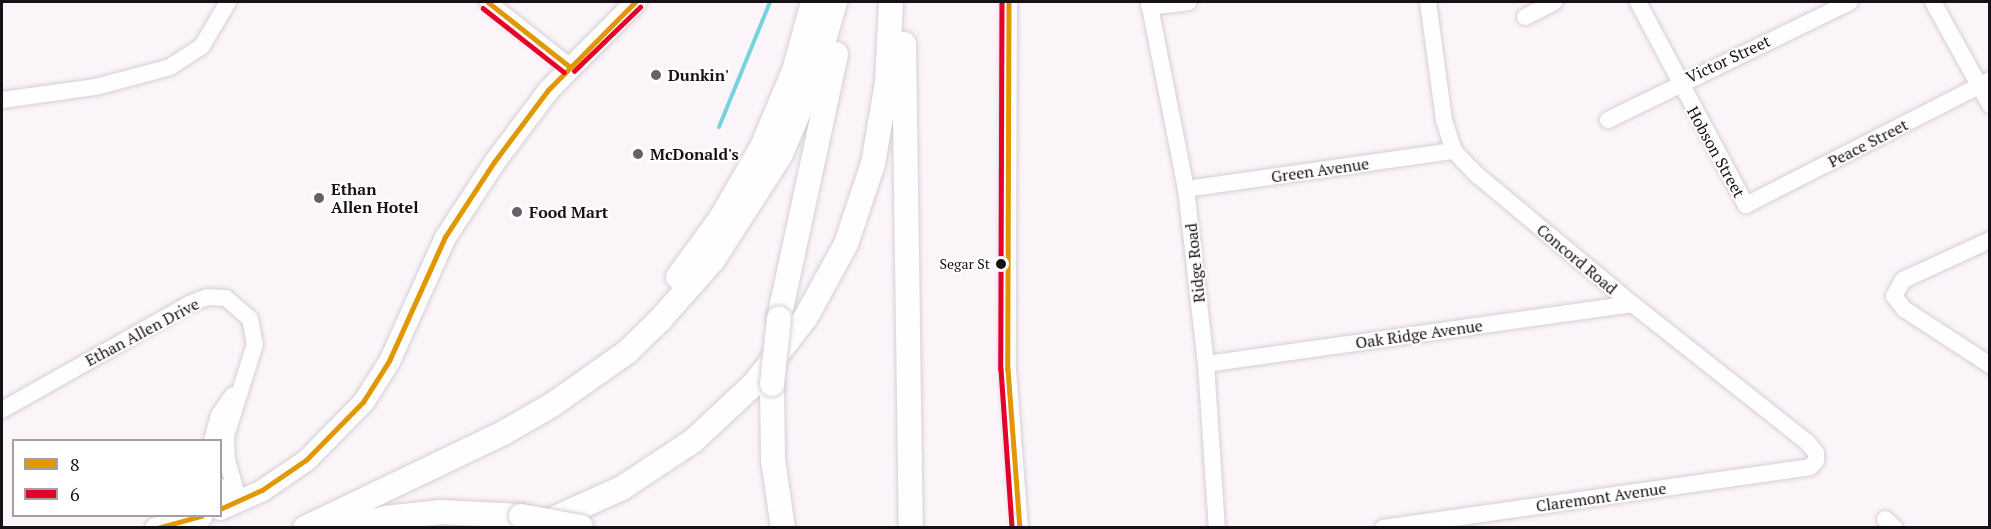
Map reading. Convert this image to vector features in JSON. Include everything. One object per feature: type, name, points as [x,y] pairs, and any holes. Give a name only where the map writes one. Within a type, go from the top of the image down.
[{"type":"highway","points":[[413,476],[504,426],[566,384],[619,340],[674,283],[721,218],[762,147],[794,71],[813,2]]},
{"type":"highway","points":[[305,528],[505,432],[592,379],[627,352],[687,291],[739,225],[794,132],[814,76],[835,2]]},
{"type":"highway","points":[[783,528],[773,459],[772,384],[779,318],[847,2]]},
{"type":"highway","points":[[526,522],[622,488],[693,441],[755,382],[806,317],[846,244],[873,164],[887,82],[891,2]]},
{"type":"highway","points":[[902,2],[910,528]]},
{"type":"highway","points":[[346,528],[433,513],[581,528]]},
{"type":"main road","points":[[228,506],[306,460],[363,402],[389,361],[459,214],[510,139],[569,66],[634,2]]},
{"type":"main road","points":[[155,528],[197,517]]},
{"type":"street","points":[[2,100],[96,87],[170,67],[202,46],[214,33],[228,2]]},
{"type":"street","points":[[488,2],[569,66]]},
{"type":"street","points":[[1009,2],[1008,369],[1020,528]]},
{"type":"street","points":[[1149,4],[1189,2]]},
{"type":"street","name":"Concord Road","points":[[1428,2],[1444,120],[1454,151],[1477,175],[1632,304],[1807,442],[1816,453],[1816,461]]},
{"type":"street","points":[[1525,17],[1554,2]]},
{"type":"street","name":"Hobson Street","points":[[1638,2],[1678,83],[1746,205]]},
{"type":"street","name":"Victor Street","points":[[1608,120],[1678,83],[1850,2]]},
{"type":"street","points":[[1933,2],[1985,83],[1989,105]]},
{"type":"street","name":"Ridge Road","points":[[1149,4],[1186,189],[1206,364],[1217,528]]},
{"type":"street","name":"Peace Street","points":[[1746,205],[1985,83]]},
{"type":"street","name":"Green Avenue","points":[[1186,189],[1454,151]]},
{"type":"street","points":[[1989,240],[1903,280],[1894,296],[1904,309],[1989,365]]},
{"type":"street","name":"Ethan Allen Drive","points":[[2,410],[176,311],[207,297],[232,301],[253,324],[254,351],[240,387],[226,444],[236,485],[228,506]]},
{"type":"street","name":"Oak Ridge Avenue","points":[[1206,364],[1632,304]]},
{"type":"street","name":"Ethan Allen Drive","points":[[213,439],[222,410],[240,387]]},
{"type":"street","name":"Claremont Avenue","points":[[1383,528],[1810,467],[1816,461]]},
{"type":"street","points":[[222,490],[228,506]]},
{"type":"waterway","points":[[719,127],[770,2]]},
{"type":"transit line","name":"8","points":[[488,2],[569,66]]},
{"type":"transit line","name":"8","points":[[222,508],[262,490],[306,460],[363,402],[389,361],[445,237],[494,162],[548,90],[635,2]]},
{"type":"transit line","name":"6","points":[[1002,2],[1001,369],[1012,528]]},
{"type":"transit line","name":"8","points":[[1009,2],[1008,369],[1020,528]]},
{"type":"transit line","name":"6","points":[[574,71],[640,7]]},
{"type":"transit line","name":"6","points":[[483,8],[564,72]]},
{"type":"transit line","name":"8","points":[[157,528],[197,517]]},
{"type":"place","name":"Dunkin'","points":[[656,75]]},
{"type":"place","name":"McDonald's","points":[[638,154]]},
{"type":"place","name":"Ethan Allen Hotel","points":[[319,198]]},
{"type":"place","name":"Food Mart","points":[[517,212]]},
{"type":"place","name":"Segar St","points":[[1001,264]]}]
